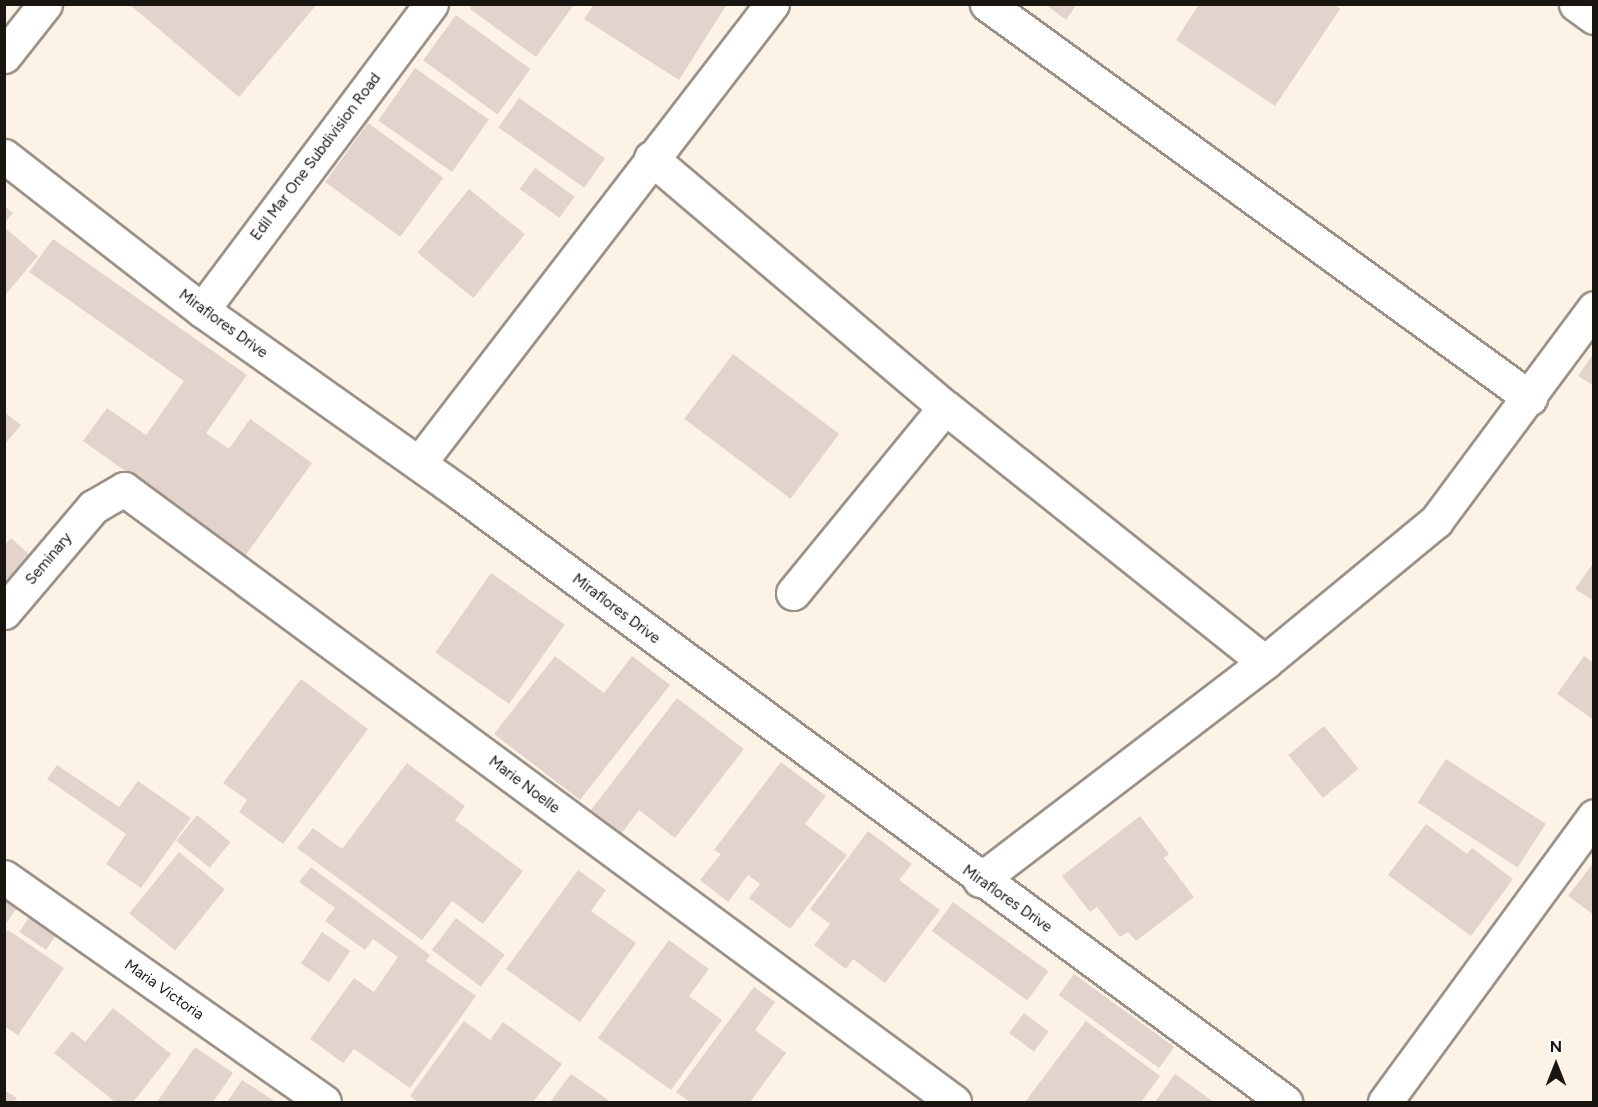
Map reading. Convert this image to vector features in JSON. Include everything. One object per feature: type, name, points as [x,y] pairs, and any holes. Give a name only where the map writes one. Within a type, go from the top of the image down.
[{"type":"street","points":[[4,56],[45,4]]},
{"type":"street","name":"Edil Mar One Subdivision Road","points":[[202,310],[431,4]]},
{"type":"street","points":[[419,463],[651,158],[772,4]]},
{"type":"street","points":[[987,4],[1530,398]]},
{"type":"street","points":[[1576,4],[1593,17]]},
{"type":"street","name":"Miraflores Drive","points":[[4,156],[202,310],[419,463],[980,880],[1285,1102]]},
{"type":"street","points":[[651,158],[945,407],[1265,662]]},
{"type":"street","points":[[980,880],[1265,662],[1436,521],[1530,398],[1593,308]]},
{"type":"street","points":[[793,593],[945,407]]},
{"type":"street","name":"Marie Noelle","points":[[93,507],[124,489],[162,514],[954,1102]]},
{"type":"street","name":"Seminary","points":[[4,612],[93,507]]},
{"type":"street","points":[[1385,1102],[1593,816]]},
{"type":"street","name":"Maria Victoria","points":[[4,877],[324,1102]]},
{"type":"building","points":[[129,4],[317,4],[239,97]]},
{"type":"building","points":[[473,4],[570,4],[573,6],[536,57],[470,9]]},
{"type":"building","points":[[594,4],[727,4],[679,80],[584,19]]},
{"type":"building","points":[[1045,4],[1077,4],[1066,20]]},
{"type":"building","points":[[1199,4],[1333,4],[1340,9],[1275,106],[1176,40]]},
{"type":"building","points":[[456,15],[530,69],[498,114],[423,60]]},
{"type":"building","points":[[415,68],[489,120],[452,172],[378,120]]},
{"type":"building","points":[[519,98],[605,158],[584,188],[498,127]]},
{"type":"building","points":[[368,123],[443,178],[400,237],[325,182]]},
{"type":"building","points":[[535,168],[575,197],[559,218],[520,189]]},
{"type":"building","points":[[469,189],[525,234],[473,298],[417,253]]},
{"type":"building","points":[[4,206],[13,213],[4,223]]},
{"type":"building","points":[[4,227],[38,256],[6,294],[4,292]]},
{"type":"building","points":[[53,239],[247,375],[206,433],[229,449],[250,419],[312,463],[245,556],[83,441],[107,408],[146,435],[184,381],[29,272]]},
{"type":"building","points":[[1594,353],[1594,386],[1578,376]]},
{"type":"building","points":[[733,354],[839,434],[790,499],[684,419]]},
{"type":"building","points":[[4,412],[21,425],[4,445]]},
{"type":"building","points":[[11,538],[32,557],[4,589],[4,546]]},
{"type":"building","points":[[1594,562],[1594,601],[1575,589]]},
{"type":"building","points":[[491,573],[565,625],[509,704],[435,652]]},
{"type":"building","points":[[555,656],[604,693],[632,656],[670,685],[580,800],[494,734]]},
{"type":"building","points":[[1584,656],[1594,663],[1594,720],[1557,694]]},
{"type":"building","points":[[301,679],[368,729],[283,844],[239,812],[247,800],[223,783]]},
{"type":"building","points":[[677,698],[744,749],[675,838],[639,810],[621,834],[591,810]]},
{"type":"building","points":[[1324,726],[1359,769],[1323,798],[1288,755]]},
{"type":"building","points":[[1446,759],[1546,824],[1517,867],[1418,803]]},
{"type":"building","points":[[781,762],[826,796],[805,824],[847,855],[790,929],[749,898],[760,884],[748,875],[728,902],[700,880],[721,854],[714,850]]},
{"type":"building","points":[[407,763],[465,806],[455,820],[523,871],[483,924],[452,901],[422,940],[297,848],[313,828],[342,849]]},
{"type":"building","points":[[57,765],[119,807],[138,781],[191,818],[141,888],[106,864],[126,834],[47,779]]},
{"type":"building","points":[[197,815],[230,842],[210,868],[176,841]]},
{"type":"building","points":[[1140,816],[1169,854],[1164,858],[1194,897],[1136,941],[1128,932],[1120,937],[1097,907],[1090,912],[1062,876]]},
{"type":"building","points":[[1426,824],[1467,854],[1472,848],[1513,879],[1471,936],[1388,875]]},
{"type":"building","points":[[868,831],[912,864],[899,880],[940,910],[885,983],[853,959],[846,969],[814,945],[830,924],[810,909]]},
{"type":"building","points":[[179,852],[225,889],[175,951],[129,913]]},
{"type":"building","points":[[1594,862],[1594,915],[1568,896]]},
{"type":"building","points":[[311,867],[430,955],[426,961],[476,996],[410,1088],[354,1049],[343,1063],[310,1039],[354,978],[374,992],[398,957],[373,939],[365,950],[325,921],[335,908],[299,882]]},
{"type":"building","points":[[578,870],[606,890],[591,911],[636,943],[580,1022],[506,969]]},
{"type":"building","points":[[4,899],[17,908],[4,926]]},
{"type":"building","points":[[953,902],[1048,971],[1027,1000],[932,931]]},
{"type":"building","points":[[30,916],[57,934],[46,950],[19,932]]},
{"type":"building","points":[[456,918],[505,955],[481,987],[432,950]]},
{"type":"building","points":[[8,930],[64,968],[18,1035],[4,1026],[4,935]]},
{"type":"building","points":[[322,932],[350,951],[329,983],[301,964]]},
{"type":"building","points":[[669,940],[709,969],[689,996],[722,1020],[671,1090],[598,1038]]},
{"type":"building","points":[[1074,974],[1174,1047],[1159,1068],[1059,995]]},
{"type":"building","points":[[754,987],[775,1002],[755,1030],[786,1053],[750,1102],[690,1102],[676,1092]]},
{"type":"building","points":[[113,1008],[171,1054],[133,1102],[115,1102],[54,1053],[72,1031],[85,1042]]},
{"type":"building","points":[[1024,1013],[1049,1032],[1034,1052],[1009,1033]]},
{"type":"building","points":[[464,1021],[490,1040],[503,1022],[562,1064],[533,1102],[418,1102],[410,1096]]},
{"type":"building","points":[[1086,1021],[1160,1076],[1141,1102],[1025,1102]]},
{"type":"building","points":[[195,1047],[233,1073],[213,1102],[157,1102]]},
{"type":"building","points":[[571,1074],[611,1102],[550,1102]]},
{"type":"building","points":[[1175,1074],[1214,1102],[1155,1102]]},
{"type":"building","points":[[242,1080],[276,1102],[227,1102]]},
{"type":"building","points":[[4,1090],[17,1098],[14,1102],[4,1102]]}]
